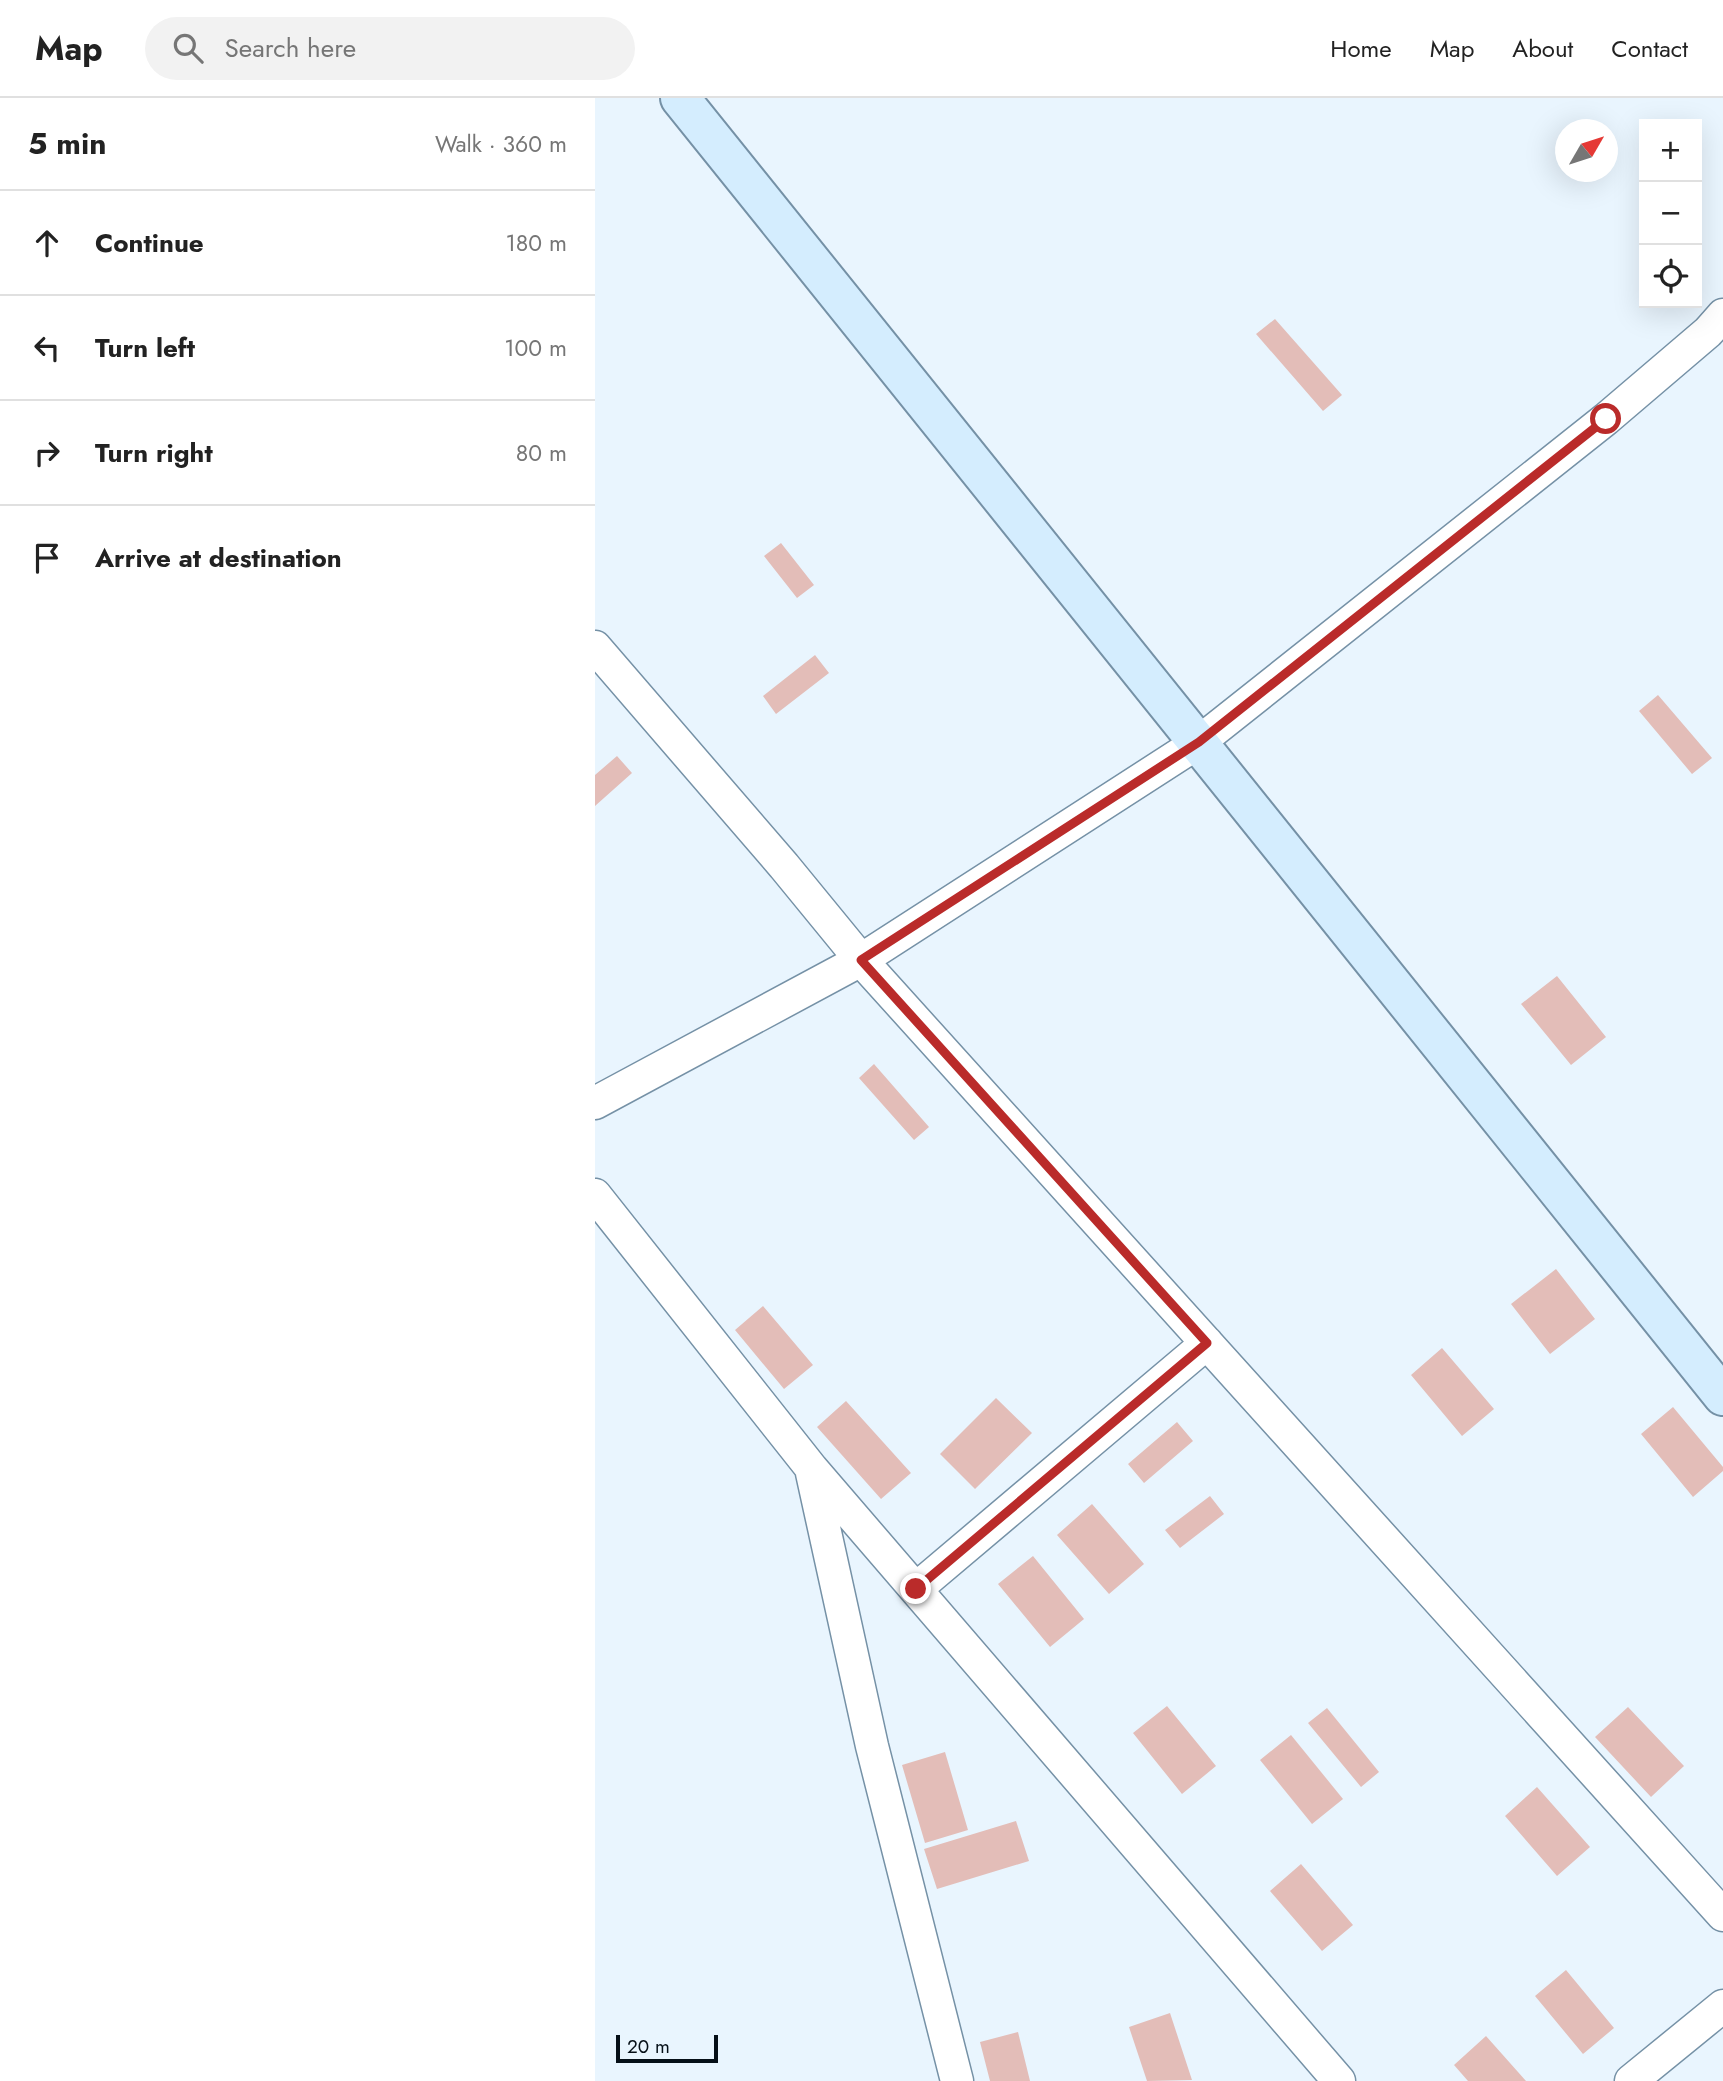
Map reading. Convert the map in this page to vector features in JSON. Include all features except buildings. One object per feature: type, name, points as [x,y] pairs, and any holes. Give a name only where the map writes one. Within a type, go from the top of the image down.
[{"type":"main road","points":[[680,98],[1723,1396]]},
{"type":"street","points":[[595,1103],[861,960],[1199,742],[1606,419],[1723,316]]},
{"type":"street","points":[[595,647],[784,866],[861,960],[1723,1915]]},
{"type":"street","points":[[595,1195],[811,1469],[1339,2081]]},
{"type":"street","points":[[916,1589],[1207,1343]]},
{"type":"street","points":[[811,1469],[872,1746],[957,2081]]},
{"type":"street","points":[[1631,2081],[1723,2006]]},
{"type":"route","points":[[916,1589],[1207,1343],[861,960],[1199,742],[1606,419]]}]
